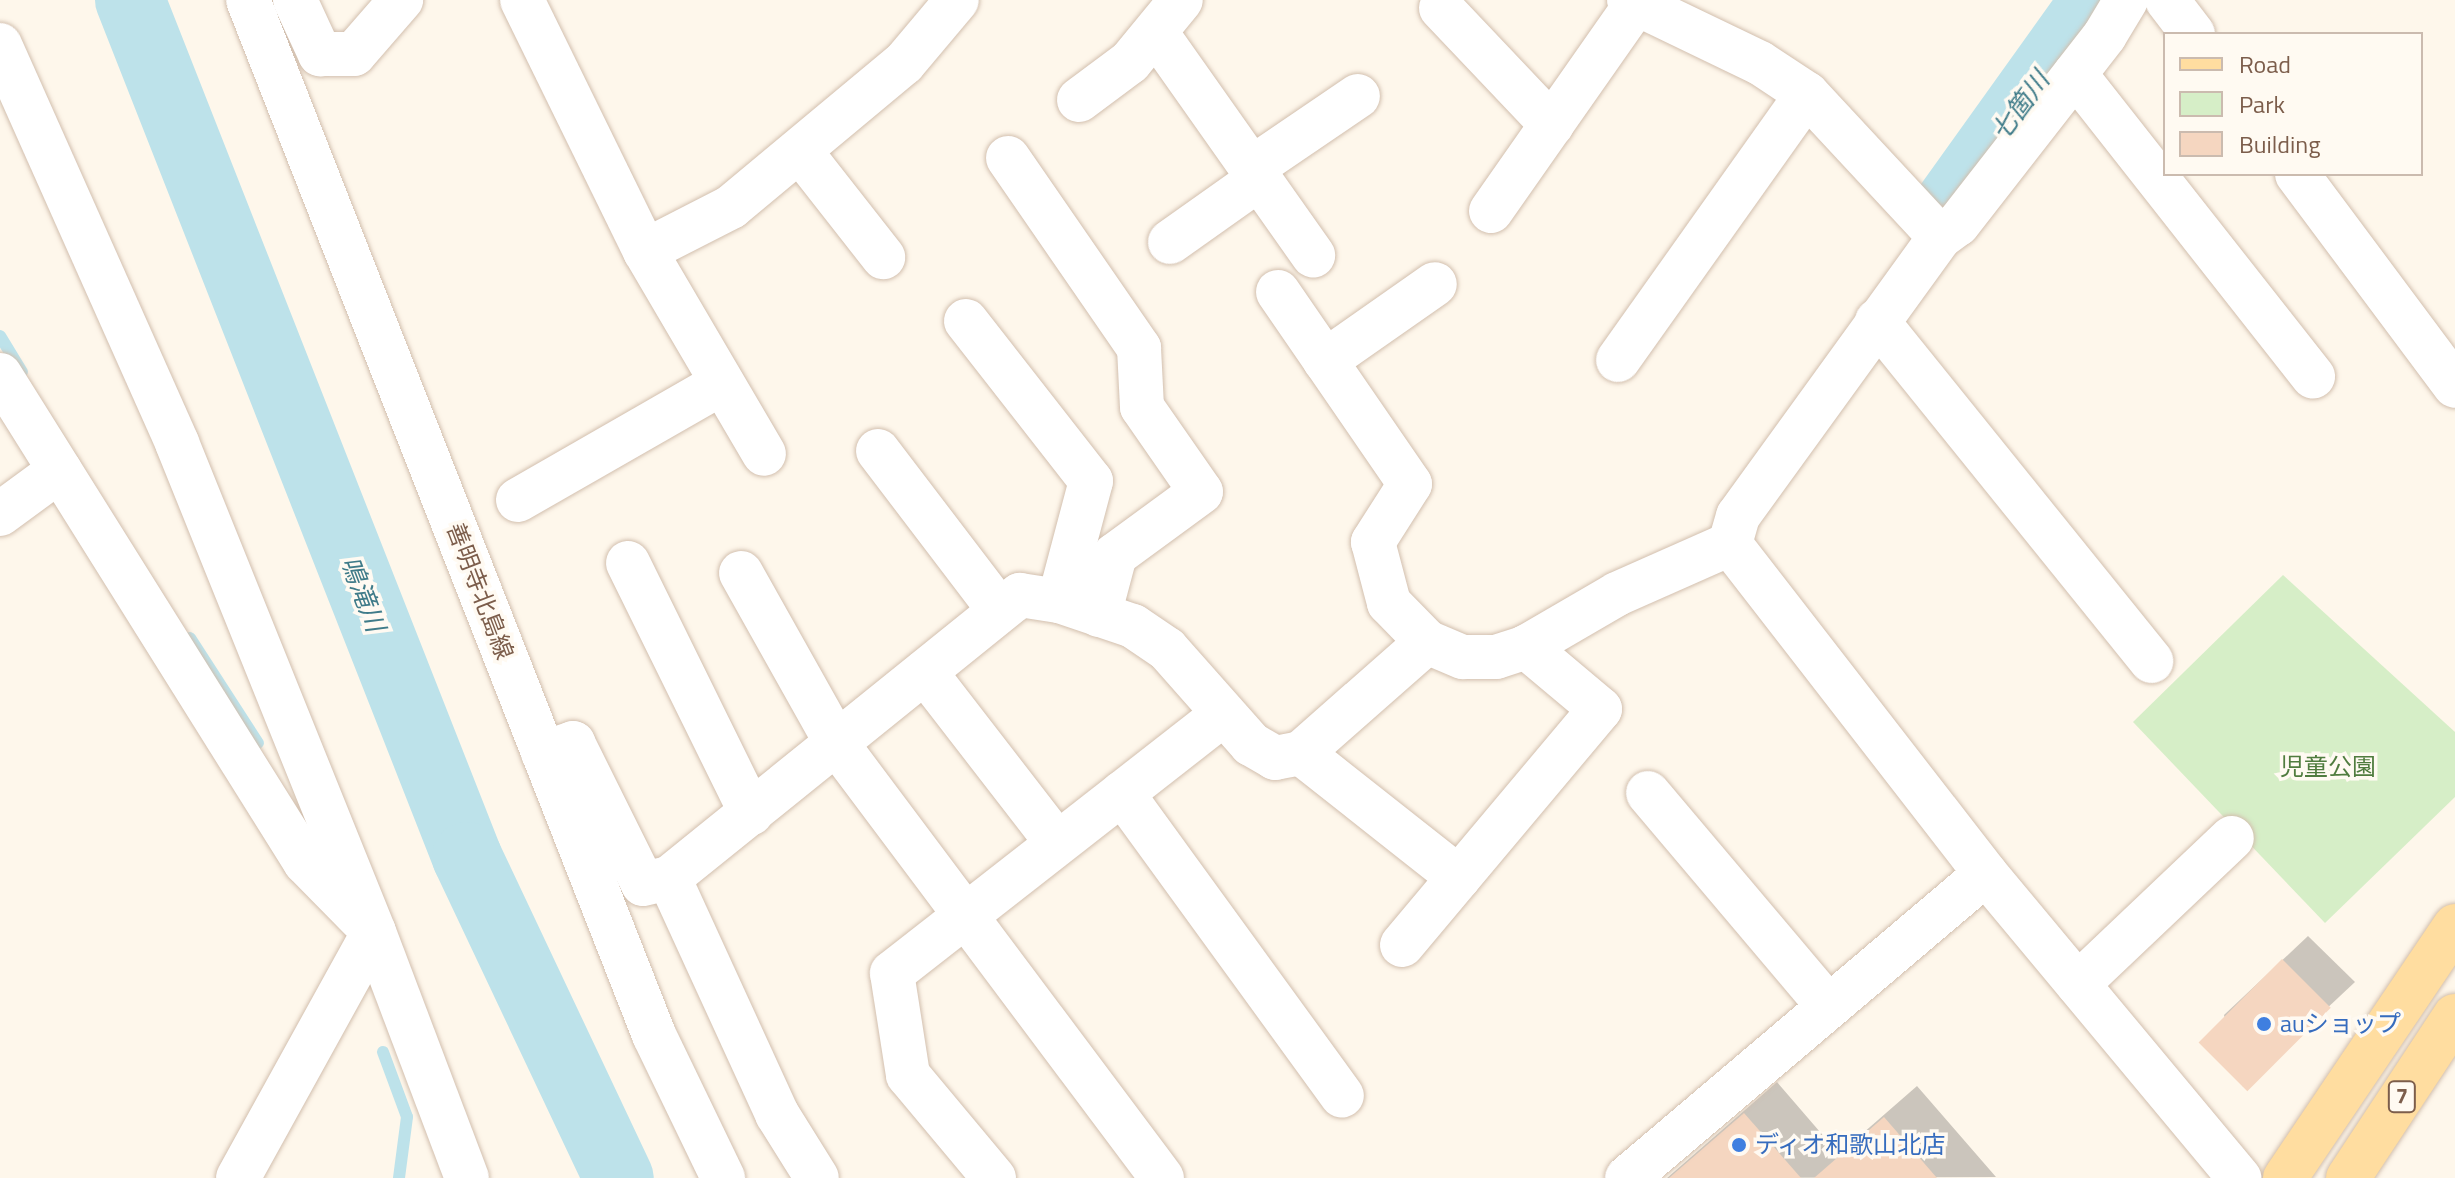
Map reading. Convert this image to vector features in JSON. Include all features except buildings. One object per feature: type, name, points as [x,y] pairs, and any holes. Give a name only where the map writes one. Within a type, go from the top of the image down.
[{"type":"main road","name":"7","points":[[2285,1178],[2455,926]]},
{"type":"main road","name":"7","points":[[2348,1178],[2455,1016]]},
{"type":"street","name":"善明寺北島線","points":[[248,0],[654,1035],[723,1178]]},
{"type":"street","points":[[295,0],[320,54],[354,54],[401,0]]},
{"type":"street","points":[[522,0],[645,251],[764,454]]},
{"type":"street","points":[[645,251],[731,207],[904,63],[957,0]]},
{"type":"street","points":[[1730,544],[1738,516],[1877,321],[1940,237],[1958,224],[2075,74],[2126,0]]},
{"type":"street","points":[[2167,0],[2191,32]]},
{"type":"street","points":[[1491,211],[1552,125],[1632,2],[1760,63],[1807,94],[1940,237]]},
{"type":"street","points":[[1441,8],[1552,125]]},
{"type":"street","points":[[1079,100],[1169,17],[1256,174],[1313,255]]},
{"type":"street","points":[[0,45],[177,443],[374,932],[467,1178]]},
{"type":"street","points":[[2075,74],[2313,376]]},
{"type":"street","points":[[1618,360],[1807,94]]},
{"type":"street","points":[[1170,242],[1358,96]]},
{"type":"street","points":[[800,151],[883,257]]},
{"type":"street","points":[[1008,158],[1139,348],[1142,407],[1201,492],[1115,555],[1079,608]]},
{"type":"street","points":[[2299,176],[2455,384]]},
{"type":"street","points":[[1325,361],[1435,284]]},
{"type":"street","points":[[1278,292],[1410,484],[1373,542],[1389,603],[1427,642],[1463,657],[1496,657],[1526,647],[1617,594],[1730,544]]},
{"type":"street","points":[[966,321],[1091,481],[1079,608]]},
{"type":"street","points":[[1877,321],[2151,661]]},
{"type":"street","points":[[0,375],[305,862],[374,932]]},
{"type":"street","points":[[518,500],[722,383]]},
{"type":"street","points":[[878,451],[999,610]]},
{"type":"street","points":[[0,514],[60,470]]},
{"type":"street","points":[[1730,544],[1986,874],[2239,1178]]},
{"type":"street","points":[[628,563],[751,813]]},
{"type":"street","points":[[741,573],[837,744],[1162,1178]]},
{"type":"street","points":[[543,753],[573,743],[643,884],[669,878],[1020,595],[1079,608],[1133,626],[1167,649],[1251,744],[1275,758],[1301,753],[1427,642]]},
{"type":"street","points":[[1402,945],[1600,709],[1526,647]]},
{"type":"street","points":[[925,672],[1057,843]]},
{"type":"street","points":[[994,1178],[908,1075],[892,973],[1223,714]]},
{"type":"street","points":[[1301,753],[1459,878]]},
{"type":"street","points":[[1122,793],[1342,1096]]},
{"type":"street","points":[[1648,793],[1827,1005]]},
{"type":"street","points":[[2078,984],[2232,838]]},
{"type":"street","points":[[1627,1178],[1827,1005],[1986,874]]},
{"type":"street","points":[[669,878],[777,1114],[817,1178]]},
{"type":"street","points":[[238,1178],[374,932]]},
{"type":"green space","name":"児童公園","points":[[2283,575],[2455,732],[2455,797],[2325,923],[2133,722]]},
{"type":"waterway","name":"鳴滝川","points":[[130,0],[467,857],[619,1178]]},
{"type":"waterway","name":"七箇川","points":[[1944,212],[2096,0]]},
{"type":"waterway","points":[[0,336],[22,372]]},
{"type":"waterway","points":[[190,638],[258,743]]},
{"type":"waterway","points":[[383,1052],[407,1117],[399,1178]]},
{"type":"place","name":"auショップ","points":[[2264,1024]]},
{"type":"place","name":"ディオ和歌山北店","points":[[1739,1145]]}]
